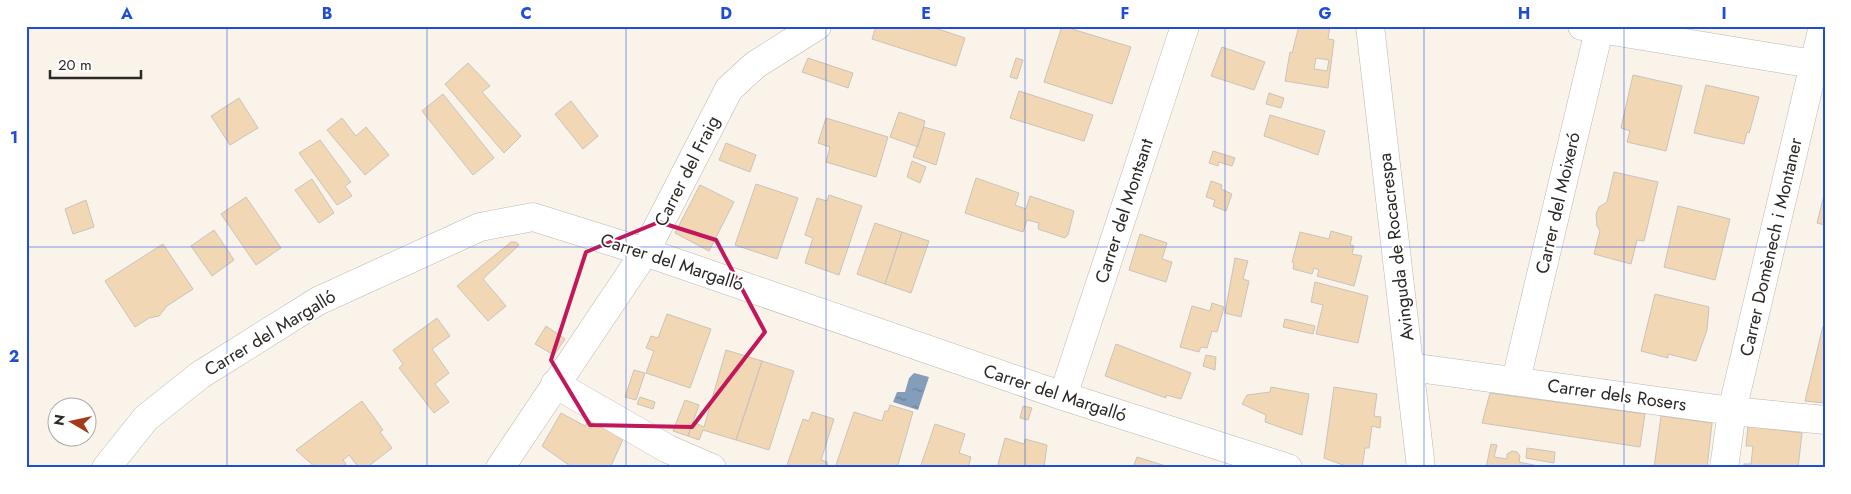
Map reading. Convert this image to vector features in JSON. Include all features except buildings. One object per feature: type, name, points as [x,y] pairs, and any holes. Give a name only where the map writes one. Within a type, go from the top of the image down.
[{"type":"street","name":"Carrer del Fraig","points":[[500,468],[554,384],[645,252],[729,89],[755,64],[817,26]]},
{"type":"street","name":"Carrer del Montsant","points":[[1063,396],[1185,26]]},
{"type":"street","name":"Avinguda de Rocacrespa","points":[[1370,26],[1421,468]]},
{"type":"street","name":"Carrer Domènech i Montaner","points":[[1724,468],[1732,411],[1820,66],[1823,26]]},
{"type":"street","points":[[1593,27],[1820,66]]},
{"type":"street","name":"Carrer del Moixeró","points":[[1516,380],[1593,27]]},
{"type":"street","name":"Carrer del Margalló","points":[[106,468],[146,418],[208,370],[318,301],[480,227],[534,217],[645,252],[1063,396],[1288,468]]},
{"type":"street","name":"Carrer dels Rosers","points":[[1410,367],[1732,411],[1825,420]]},
{"type":"street","points":[[554,384],[668,449],[712,468]]},
{"type":"highlighted area","points":[[659,222],[716,240],[765,332],[692,427],[590,425],[551,360],[586,252]]},
{"type":"water","points":[[914,373],[929,377],[918,410],[893,402],[897,392],[905,392],[909,378]]}]
